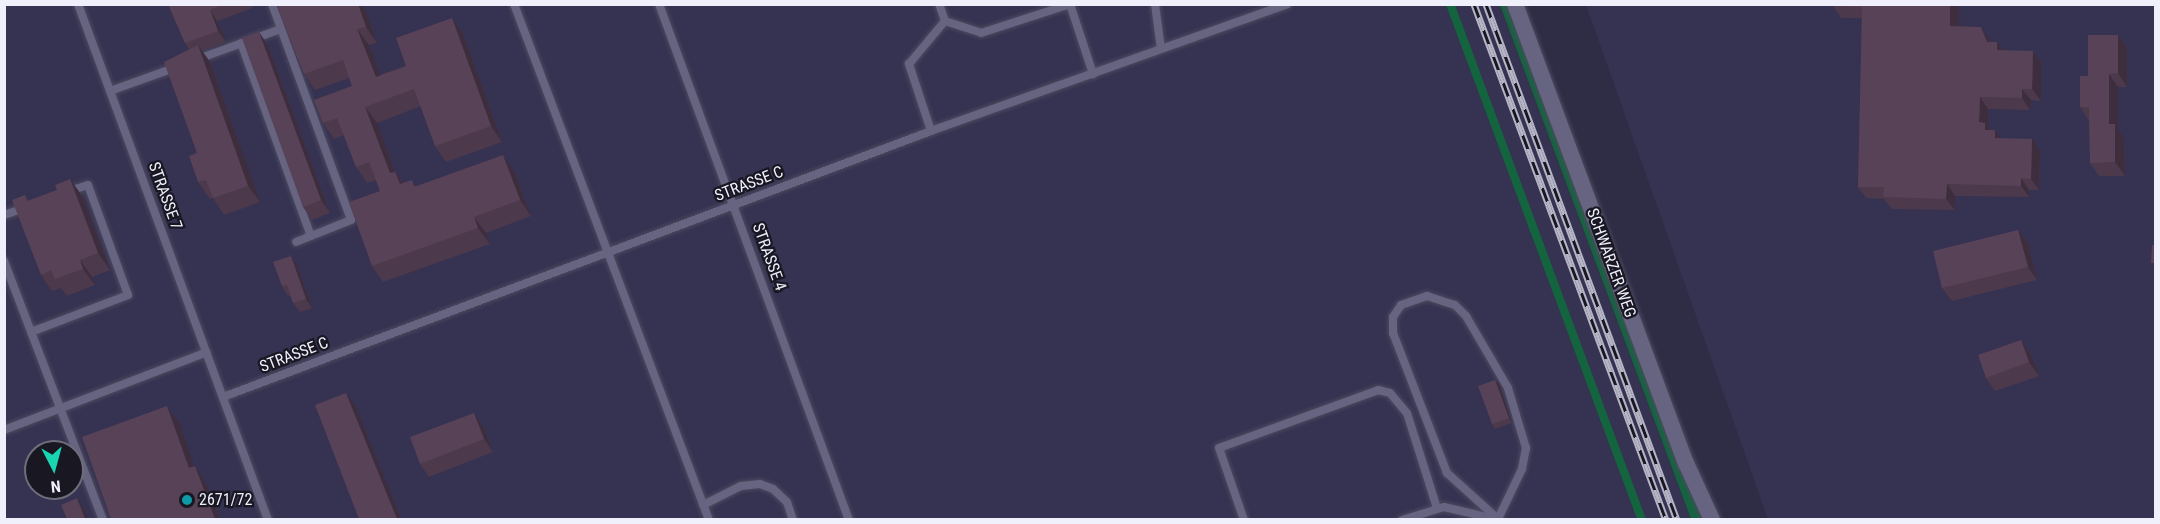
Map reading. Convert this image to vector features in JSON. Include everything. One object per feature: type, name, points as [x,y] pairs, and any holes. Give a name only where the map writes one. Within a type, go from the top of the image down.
[{"type":"street","name":"SCHWARZER WEG","points":[[1515,4],[1686,463],[1712,519]]},
{"type":"lane","name":"STRASSE 7","points":[[78,4],[268,519]]},
{"type":"lane","points":[[272,4],[351,220],[296,242]]},
{"type":"lane","points":[[514,4],[708,519]]},
{"type":"lane","name":"STRASSE 4","points":[[659,4],[849,519]]},
{"type":"lane","points":[[939,4],[945,21]]},
{"type":"lane","points":[[945,21],[981,33],[1070,4],[1093,74]]},
{"type":"lane","points":[[1155,4],[1161,49]]},
{"type":"lane","name":"STRASSE C","points":[[223,397],[931,131],[1287,4]]},
{"type":"lane","points":[[931,131],[909,64],[945,21]]},
{"type":"lane","points":[[110,92],[280,29]]},
{"type":"lane","points":[[241,44],[311,236]]},
{"type":"lane","points":[[31,332],[128,296],[88,185],[57,196]]},
{"type":"lane","points":[[4,215],[36,204]]},
{"type":"lane","points":[[4,261],[103,519]]},
{"type":"lane","points":[[1437,297],[1455,304],[1508,388],[1526,448],[1522,469],[1498,519],[1454,480],[1437,454],[1393,333],[1393,318],[1401,306],[1414,300],[1437,297]]},
{"type":"lane","points":[[4,430],[207,352]]},
{"type":"lane","points":[[1244,519],[1219,448],[1378,390],[1390,393],[1407,413],[1437,508]]},
{"type":"lane","points":[[703,505],[741,486],[760,484],[773,489],[787,502],[793,519]]},
{"type":"lane","points":[[1402,519],[1437,508],[1498,519]]},
{"type":"shaded area","points":[[4,5],[1446,5],[1637,519],[5,519]]},
{"type":"shaded area","points":[[1455,5],[1500,5],[1691,519],[1646,519]]},
{"type":"shaded area","points":[[1586,5],[2155,5],[2155,519],[1768,519]]},
{"type":"green space","points":[[1446,5],[1455,5],[1646,519],[1637,519]]},
{"type":"green space","points":[[1500,5],[1509,5],[1702,519],[1691,519]]},
{"type":"building","points":[[168,4],[225,4],[210,10],[218,31],[185,43]]},
{"type":"building","points":[[276,4],[358,4],[366,27],[357,29],[376,77],[406,66],[396,38],[452,18],[491,126],[435,146],[414,89],[365,107],[390,173],[395,172],[400,184],[412,180],[414,187],[503,155],[520,200],[474,217],[478,228],[372,266],[349,202],[380,191],[369,162],[356,167],[337,118],[323,123],[314,100],[352,86],[343,60],[304,74]]},
{"type":"building","points":[[1833,4],[1950,4],[1950,26],[1981,27],[1987,42],[1997,42],[1997,50],[2033,51],[2032,89],[2022,89],[2022,98],[1980,97],[1979,122],[1985,123],[1985,130],[1995,130],[1995,138],[2032,139],[2031,179],[2021,178],[2021,186],[1947,184],[1946,199],[1883,197],[1884,187],[1858,187],[1862,7],[1833,6]]},
{"type":"building","points":[[259,32],[321,200],[303,207],[242,38]]},
{"type":"building","points":[[2088,35],[2118,35],[2118,73],[2109,74],[2109,124],[2115,124],[2115,162],[2090,163],[2089,107],[2080,107],[2080,76],[2088,76]]},
{"type":"building","points":[[198,45],[248,186],[213,198],[206,180],[198,182],[189,156],[197,153],[164,62]]},
{"type":"building","points":[[70,179],[98,253],[80,260],[83,269],[55,279],[51,270],[41,275],[12,200],[25,195],[27,201],[57,190],[55,185]]},
{"type":"building","points":[[2018,230],[2028,267],[1942,288],[1933,251]]},
{"type":"building","points":[[2152,245],[2156,245],[2156,263],[2151,263]]},
{"type":"building","points":[[291,256],[306,299],[293,303],[287,285],[282,286],[273,262]]},
{"type":"building","points":[[2021,340],[2029,362],[1986,378],[1978,355]]},
{"type":"building","points":[[1495,380],[1509,418],[1492,424],[1478,386]]},
{"type":"building","points":[[346,393],[397,519],[359,519],[315,405]]},
{"type":"building","points":[[167,406],[189,468],[195,466],[215,519],[111,519],[82,437]]},
{"type":"building","points":[[474,413],[484,439],[420,464],[410,437]]},
{"type":"building","points":[[78,500],[85,519],[67,519],[61,505]]},
{"type":"railway","points":[[1474,4],[1666,520]]},
{"type":"railway","points":[[1486,4],[1677,520]]},
{"type":"place","name":"2671/72","points":[[187,500]]}]
